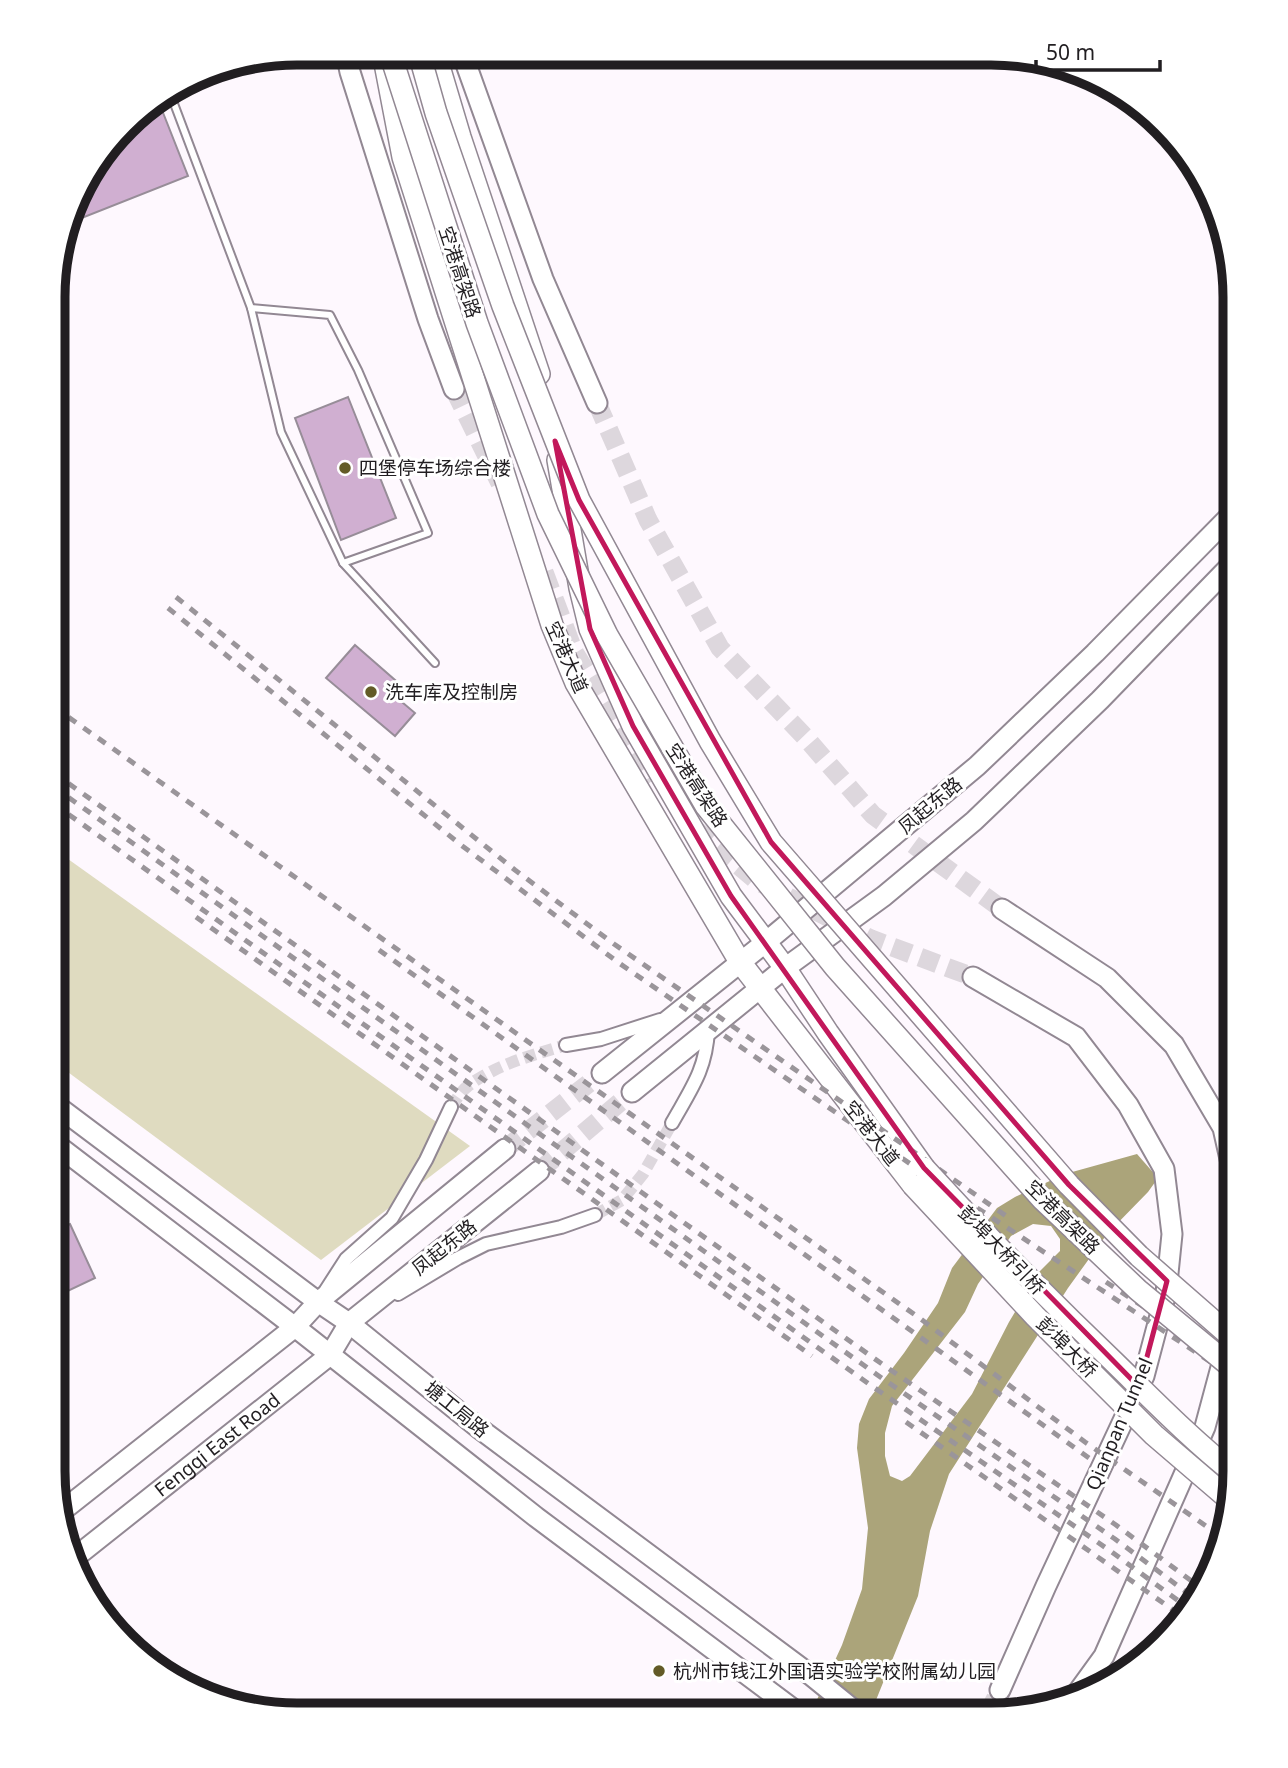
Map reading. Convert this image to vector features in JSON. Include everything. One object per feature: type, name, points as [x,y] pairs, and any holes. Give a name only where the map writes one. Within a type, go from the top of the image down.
[{"type":"main road","points":[[349,65],[428,319],[454,389]]},
{"type":"main road","name":"空港大道","points":[[385,65],[403,157],[552,625],[576,683],[740,962],[919,1176]]},
{"type":"main road","name":"空港高架路","points":[[394,65],[477,323],[548,514],[607,635],[706,806],[835,967],[1043,1200],[1138,1290],[1223,1360]]},
{"type":"main road","name":"空港高架路","points":[[422,65],[436,113],[503,306],[579,500],[710,741],[771,842],[1069,1185],[1139,1256],[1223,1330]]},
{"type":"main road","name":"空港大道","points":[[439,65],[541,380],[555,439],[580,588],[590,629],[633,726],[731,895],[828,1032],[919,1176]]},
{"type":"main road","points":[[466,65],[543,279],[597,403]]},
{"type":"main road","name":"凤起东路","points":[[601,1073],[766,942],[977,766],[1095,653],[1223,523]]},
{"type":"main road","name":"凤起东路","points":[[632,1092],[785,968],[884,896],[974,821],[1100,700],[1223,573]]},
{"type":"main road","points":[[1002,909],[1107,978],[1174,1045],[1223,1128]]},
{"type":"main road","name":"Qianpan Tunnel","points":[[974,976],[1076,1037],[1128,1105],[1164,1170],[1172,1234],[1166,1293],[1144,1376],[1000,1690]]},
{"type":"main road","name":"塘工局路","points":[[65,1112],[318,1303],[349,1322],[481,1429],[845,1703]]},
{"type":"main road","name":"凤起东路","points":[[318,1303],[505,1149]]},
{"type":"main road","name":"塘工局路","points":[[65,1151],[295,1327],[536,1517],[784,1703]]},
{"type":"main road","name":"凤起东路","points":[[349,1322],[539,1171]]},
{"type":"main road","name":"彭埠大桥引桥","points":[[919,1176],[1173,1419],[1223,1463]]},
{"type":"main road","name":"彭埠大桥","points":[[919,1176],[1035,1316],[1154,1434],[1222,1493]]},
{"type":"main road","points":[[68,1507],[295,1327],[318,1303]]},
{"type":"main road","name":"Fengqi East Road","points":[[80,1553],[330,1355],[349,1322]]},
{"type":"main road","points":[[1083,1684],[1104,1656],[1205,1427],[1223,1360]]},
{"type":"street","points":[[566,1045],[645,1027],[677,1014]]},
{"type":"street","points":[[672,1123],[701,1072],[707,1052],[708,1030]]},
{"type":"street","points":[[318,1303],[346,1259],[392,1218],[426,1160],[451,1107]]},
{"type":"street","points":[[349,1322],[486,1244],[561,1227],[595,1215]]},
{"type":"lane","points":[[173,101],[251,308],[281,432],[343,563],[435,663]]},
{"type":"lane","points":[[251,308],[330,315],[358,370],[428,533],[343,563]]},
{"type":"highlighted area","points":[[555,441],[579,500],[771,842],[1069,1185],[1167,1281],[1139,1387],[924,1168],[731,896],[633,726],[590,629]]},
{"type":"shaded area","points":[[65,857],[470,1146],[321,1260],[65,1070]]},
{"type":"shaded area","points":[[1137,1154],[1158,1178],[1107,1234],[1068,1288],[949,1474],[930,1531],[918,1596],[875,1703],[815,1703],[842,1645],[862,1589],[868,1528],[857,1448],[859,1424],[869,1399],[938,1303],[952,1268],[997,1208],[1065,1174]],"holes":[[[1033,1224],[1051,1226],[1060,1239],[1060,1251],[1039,1272],[1009,1322],[972,1394],[910,1476],[902,1481],[890,1476],[885,1456],[885,1433],[892,1406],[965,1312],[978,1284],[1011,1236]]]},
{"type":"building","points":[[162,109],[188,176],[78,219],[96,181],[113,155],[144,122]]},
{"type":"building","name":"四堡停车场综合楼","points":[[348,397],[396,518],[341,540],[295,418]]},
{"type":"building","name":"洗车库及控制房","points":[[355,645],[403,687],[396,697],[415,713],[395,736],[326,678]]},
{"type":"building","points":[[70,1224],[95,1278],[65,1292],[65,1226]]},
{"type":"tunnel","points":[[454,389],[500,483]]},
{"type":"tunnel","points":[[597,403],[648,520],[720,648],[805,737],[873,815],[1002,909]]},
{"type":"tunnel","points":[[544,572],[574,652],[654,780]]},
{"type":"tunnel","points":[[695,829],[757,881],[871,939],[973,977]]},
{"type":"tunnel","points":[[451,1107],[465,1088],[479,1078],[516,1061],[566,1045]]},
{"type":"tunnel","points":[[505,1149],[602,1073]]},
{"type":"tunnel","points":[[539,1171],[632,1092]]},
{"type":"tunnel","points":[[595,1215],[622,1200],[643,1174],[672,1123]]},
{"type":"tunnel","points":[[993,1703],[1000,1690]]},
{"type":"railway","points":[[176,597],[515,870],[614,944],[1012,1220]]},
{"type":"railway","points":[[168,608],[461,845],[619,963],[912,1165],[1223,1370]]},
{"type":"railway","points":[[65,715],[918,1317],[1085,1442],[1215,1532]]},
{"type":"railway","points":[[65,781],[882,1364],[1116,1525],[1194,1583]]},
{"type":"railway","points":[[65,795],[1188,1593]]},
{"type":"railway","points":[[65,812],[1182,1603]]},
{"type":"railway","points":[[196,917],[812,1356]]},
{"type":"railway","points":[[379,950],[1096,1463]]},
{"type":"railway","points":[[1106,1282],[1185,1334]]},
{"type":"railway","points":[[906,1422],[1175,1612]]},
{"type":"place","name":"四堡停车场综合楼","points":[[345,468]]},
{"type":"place","name":"洗车库及控制房","points":[[371,692]]},
{"type":"place","name":"杭州市钱江外国语实验学校附属幼儿园","points":[[659,1671]]}]
